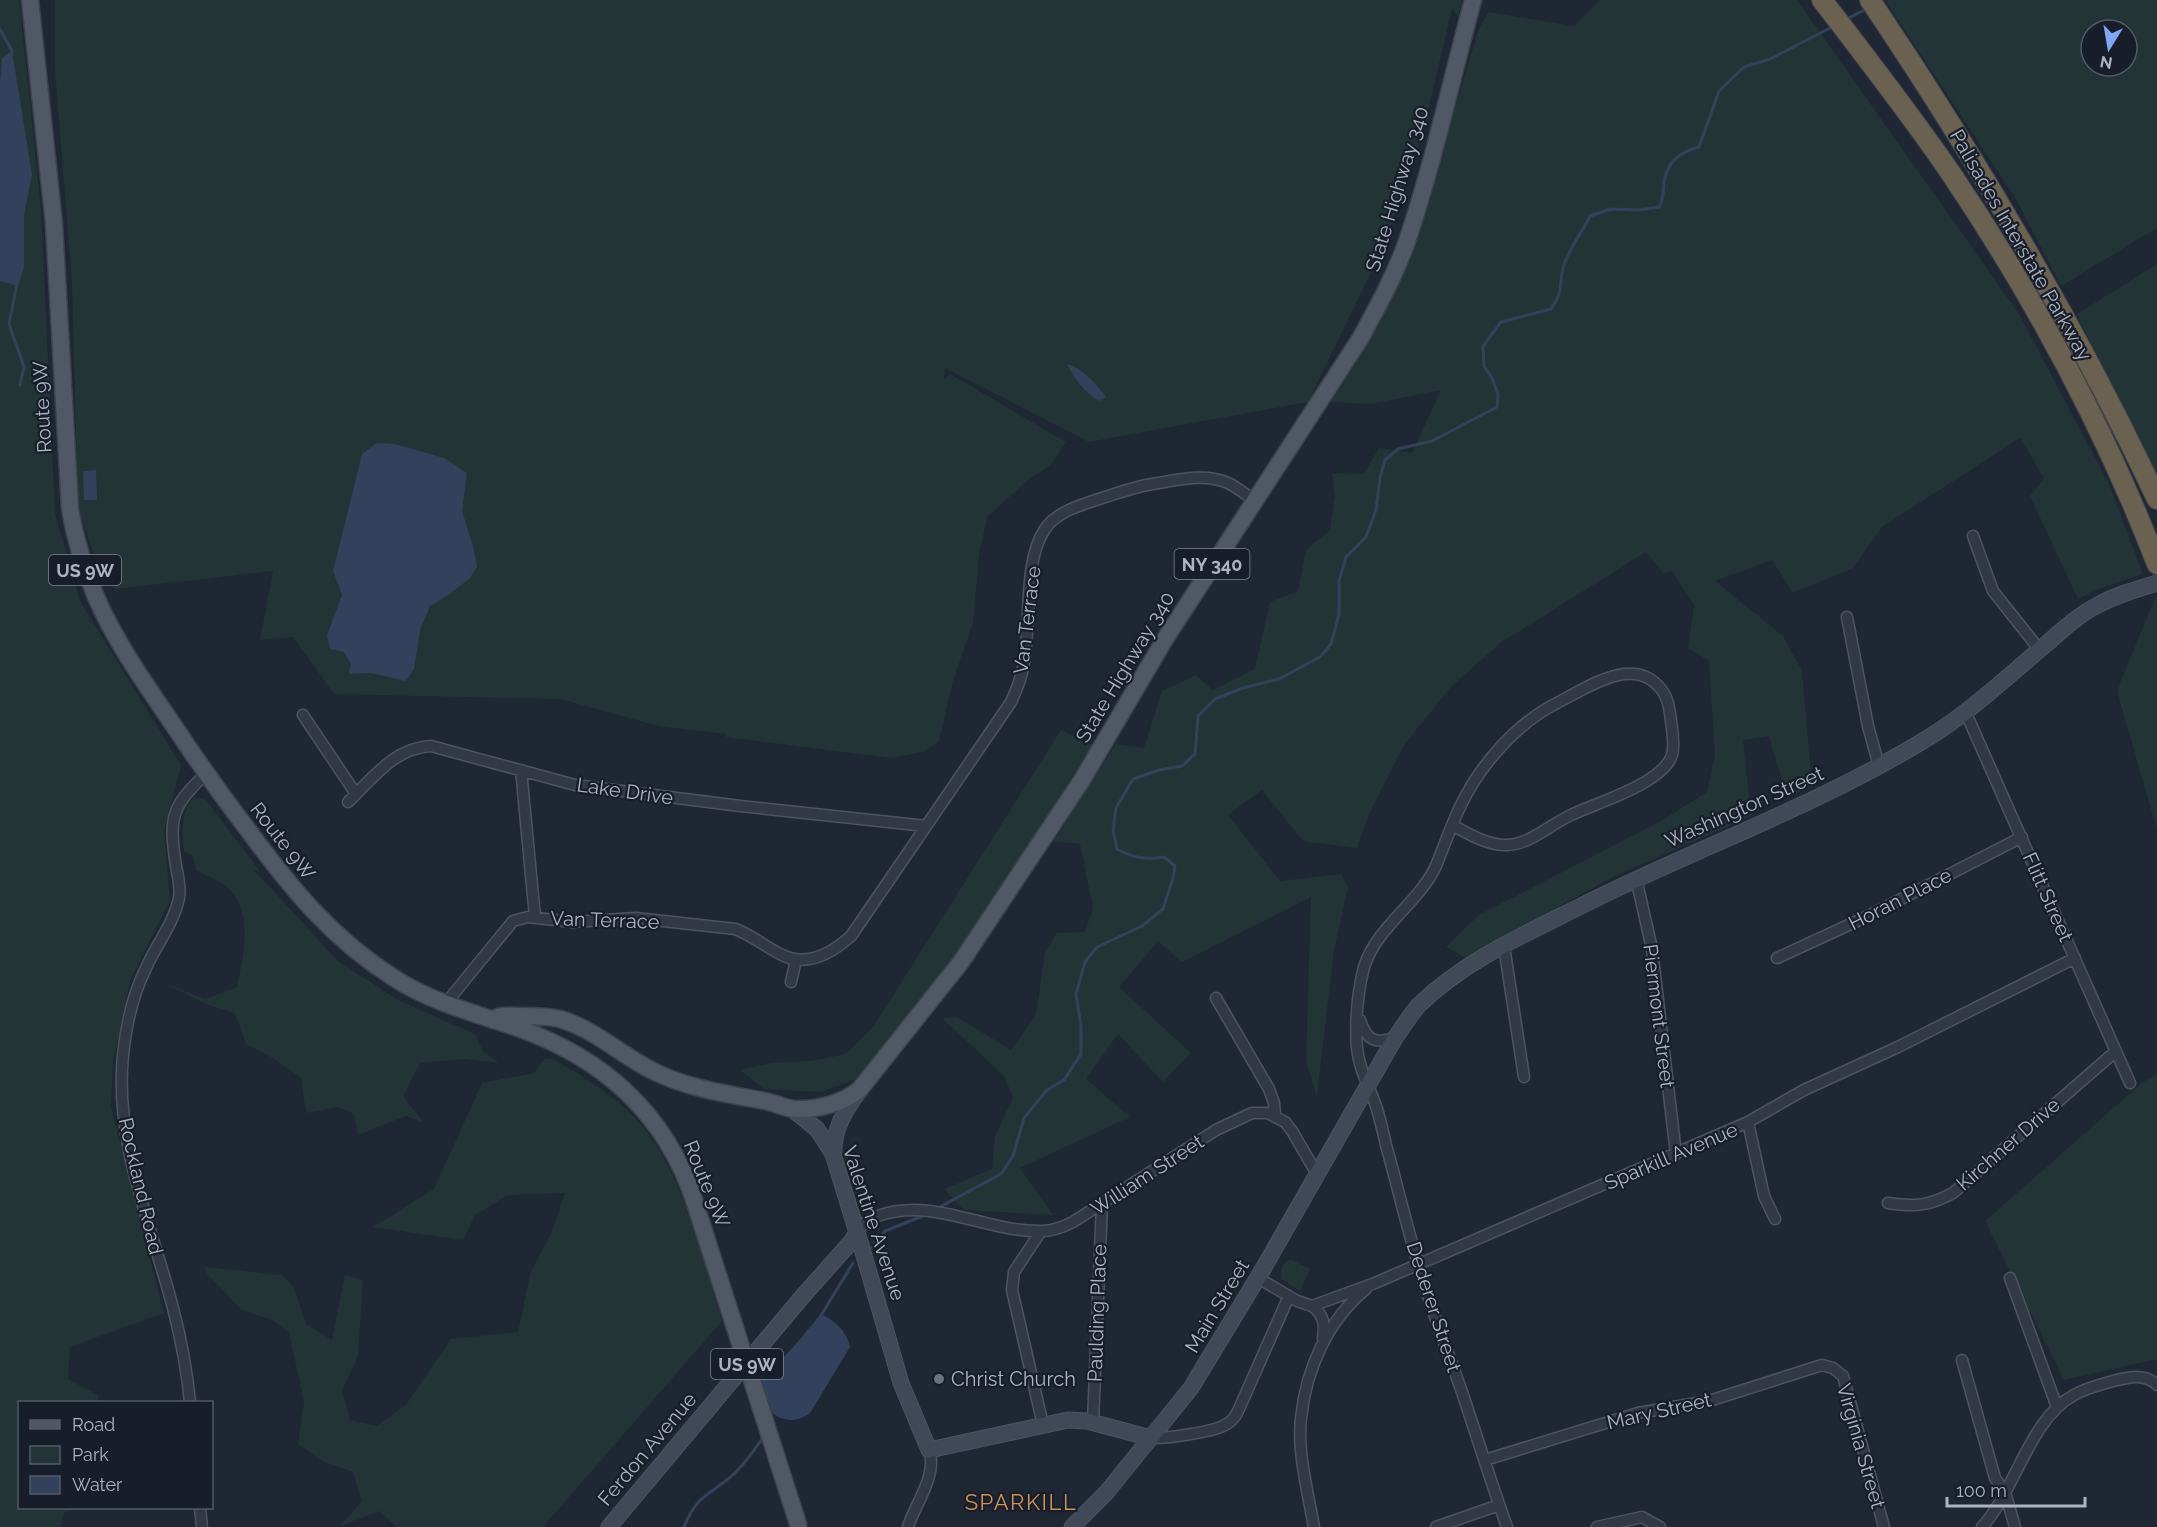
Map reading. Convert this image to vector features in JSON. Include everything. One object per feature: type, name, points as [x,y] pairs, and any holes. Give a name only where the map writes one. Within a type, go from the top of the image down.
[{"type":"highway","name":"Palisades Interstate Parkway","points":[[1822,0],[1933,147],[1977,212],[2029,298],[2111,457],[2157,564]]},
{"type":"highway","name":"Palisades Interstate Parkway","points":[[1870,0],[1978,168],[2047,286],[2157,499]]},
{"type":"main road","name":"Route 9W","points":[[30,0],[54,224],[67,478],[75,538],[97,599],[115,634],[206,774],[289,885],[326,924],[368,960],[413,989],[517,1028],[556,1045],[590,1065],[627,1093],[662,1132],[677,1159],[694,1200],[799,1527]]},
{"type":"main road","name":"State Highway 340","points":[[836,1164],[834,1142],[837,1127],[847,1108],[961,962],[1082,780],[1165,639],[1360,339],[1386,291],[1405,246],[1421,197],[1473,0]]},
{"type":"main road","name":"Washington Street","points":[[1368,1085],[1395,1038],[1417,1007],[1441,986],[1504,946],[1636,878],[1761,823],[1879,766],[1933,735],[2082,615],[2115,597],[2157,583]]},
{"type":"main road","name":"Valentine Avenue","points":[[493,1020],[504,1016],[563,1020],[589,1032],[654,1072],[672,1080],[769,1102],[792,1109],[808,1120],[821,1133],[836,1164],[901,1383],[929,1450]]},
{"type":"main road","name":"Main Street","points":[[1072,1527],[1106,1493],[1191,1388],[1258,1278],[1368,1085]]},
{"type":"main road","points":[[792,1109],[808,1109],[837,1102],[853,1095],[863,1086]]},
{"type":"main road","name":"Ferdon Avenue","points":[[609,1527],[857,1232]]},
{"type":"main road","points":[[929,1450],[1068,1420],[1093,1422],[1151,1438]]},
{"type":"street","name":"Van Terrace","points":[[446,1003],[513,921],[528,916],[573,922],[636,918],[735,930],[750,934],[780,954],[796,960],[816,958],[836,949],[851,936],[1011,702],[1019,684],[1024,663],[1033,563],[1037,544],[1046,528],[1059,516],[1080,505],[1137,487],[1190,479],[1211,478],[1228,483],[1255,501]]},
{"type":"street","points":[[1973,536],[1993,591],[2039,649]]},
{"type":"street","points":[[1847,617],[1868,726],[1879,766]]},
{"type":"street","name":"Dederer Street","points":[[1452,825],[1497,845],[1513,845],[1566,817],[1649,781],[1663,770],[1672,755],[1673,735],[1669,705],[1661,689],[1632,672],[1614,675],[1549,707],[1522,727],[1497,752],[1476,778],[1452,825],[1432,873],[1419,893],[1368,954],[1363,971],[1358,1014],[1357,1048],[1360,1065],[1376,1105],[1418,1265],[1507,1527]]},
{"type":"street","name":"Flitt Street","points":[[1965,711],[2130,1083]]},
{"type":"street","name":"Lake Drive","points":[[303,715],[352,798],[392,759],[406,751],[422,747],[441,747],[575,785],[926,826]]},
{"type":"street","points":[[521,770],[535,917]]},
{"type":"street","name":"Rockland Road","points":[[189,1401],[183,1351],[173,1307],[138,1189],[123,1115],[121,1082],[129,1021],[136,992],[145,969],[171,922],[179,896],[173,844],[173,823],[177,806],[186,792],[206,774]]},
{"type":"street","name":"Horan Place","points":[[1777,958],[1866,917],[2022,837]]},
{"type":"street","name":"Piermont Street","points":[[1636,878],[1652,950],[1676,1154]]},
{"type":"street","points":[[1504,946],[1524,1077]]},
{"type":"street","name":"Sparkill Avenue","points":[[1312,1306],[1418,1265],[1748,1122],[1804,1090],[1898,1047],[2075,958]]},
{"type":"street","points":[[791,982],[796,960]]},
{"type":"street","points":[[1215,998],[1269,1089],[1275,1115],[1292,1131],[1317,1174]]},
{"type":"street","points":[[1358,1014],[1364,1031],[1371,1039],[1382,1042],[1395,1038]]},
{"type":"street","name":"Kirchner Drive","points":[[1888,1203],[1920,1206],[1934,1203],[1953,1193],[2116,1051]]},
{"type":"street","name":"William Street","points":[[857,1232],[868,1220],[908,1209],[927,1210],[1017,1229],[1041,1231],[1064,1226],[1183,1150],[1238,1118],[1257,1112],[1275,1115]]},
{"type":"street","points":[[1748,1122],[1764,1196],[1775,1219]]},
{"type":"street","name":"Paulding Place","points":[[1093,1422],[1102,1203]]},
{"type":"street","points":[[1041,1231],[1014,1272],[1012,1290],[1043,1425]]},
{"type":"street","points":[[1258,1278],[1317,1310],[1324,1322],[1322,1344]]},
{"type":"street","points":[[2010,1278],[2057,1407]]},
{"type":"street","points":[[1314,1527],[1301,1442],[1301,1418],[1308,1382],[1322,1344],[1342,1313],[1359,1295],[1375,1283]]},
{"type":"street","points":[[1151,1438],[1219,1428],[1228,1424],[1237,1413],[1289,1296]]},
{"type":"street","points":[[1962,1360],[1995,1478],[2005,1492],[2015,1527]]},
{"type":"street","name":"Mary Street","points":[[1485,1460],[1638,1413],[1708,1401],[1822,1365],[1833,1368]]},
{"type":"street","name":"Virginia Street","points":[[1833,1368],[1843,1376],[1884,1527]]},
{"type":"street","points":[[1982,1527],[2005,1492],[2042,1426],[2057,1407],[2088,1389],[2124,1378],[2140,1376],[2157,1385]]},
{"type":"street","name":"Valentine Avenue","points":[[908,1527],[930,1473],[932,1460],[929,1450]]},
{"type":"street","points":[[1436,1527],[1499,1505]]},
{"type":"street","points":[[200,1509],[202,1527]]},
{"type":"street","points":[[1598,1527],[1642,1517],[1656,1526]]},
{"type":"green space","points":[[0,0],[19,0],[41,209],[55,513],[80,601],[181,765],[164,832],[170,900],[130,981],[113,1062],[111,1107],[164,1313],[70,1347],[68,1379],[98,1395],[97,1401],[18,1401],[18,1509],[74,1509],[64,1513],[61,1527],[0,1527]]},
{"type":"green space","points":[[55,0],[1462,0],[1458,17],[1452,8],[1423,133],[1382,250],[1308,402],[1089,442],[945,368],[944,379],[950,374],[1066,442],[1052,464],[1029,479],[987,517],[979,556],[973,623],[953,681],[939,741],[923,752],[891,758],[658,726],[561,699],[334,694],[293,637],[260,640],[273,571],[115,589],[95,556],[78,508],[72,284],[55,70]]},
{"type":"green space","points":[[1600,0],[1797,0],[2019,314],[2109,484],[2143,574],[2101,588],[2078,599],[2030,496],[2044,478],[2020,438],[1882,527],[1853,568],[1793,593],[1772,560],[1715,581],[1783,636],[1802,671],[1812,786],[1787,798],[1769,736],[1743,740],[1751,816],[1613,877],[1466,958],[1446,947],[1479,915],[1659,822],[1707,792],[1715,755],[1709,661],[1688,648],[1694,605],[1672,571],[1663,573],[1646,552],[1499,644],[1451,687],[1404,745],[1368,816],[1357,848],[1303,841],[1262,790],[1228,815],[1280,881],[1341,874],[1348,888],[1334,950],[1317,1096],[1306,1061],[1311,897],[1182,962],[1158,941],[1119,987],[1191,1053],[1163,1082],[1118,1034],[1086,1079],[1130,1117],[1020,1168],[1053,1215],[964,1210],[944,1189],[992,1169],[995,1136],[1013,1097],[1004,1076],[942,1018],[957,1017],[1011,1050],[1036,1015],[1045,952],[1057,933],[1085,932],[1093,908],[1080,844],[1054,841],[1116,744],[1144,748],[1162,691],[1196,675],[1213,690],[1255,669],[1270,602],[1298,591],[1306,550],[1330,530],[1335,496],[1332,473],[1364,474],[1379,448],[1412,453],[1441,390],[1371,404],[1331,402],[1367,347],[1412,256],[1478,31],[1488,12],[1574,26]]},
{"type":"green space","points":[[1885,0],[2157,0],[2157,228],[2061,286],[2017,201]]},
{"type":"green space","points":[[2157,264],[2157,483],[2077,314]]},
{"type":"green space","points":[[2156,595],[2157,598],[2157,830],[2117,691]]},
{"type":"green space","points":[[1061,730],[1092,745],[1002,889],[915,1010],[859,1078],[821,1092],[764,1089],[740,1070],[771,1063],[810,1061],[846,1054],[873,1027]]},
{"type":"green space","points":[[196,797],[206,800],[260,871],[254,870],[338,961],[398,1000],[475,1034],[483,1051],[499,1063],[464,1059],[420,1063],[403,1096],[424,1123],[406,1116],[358,1135],[354,1114],[337,1107],[306,1113],[301,1078],[273,1058],[246,1044],[235,1013],[208,1005],[164,983],[205,999],[237,987],[242,963],[245,938],[238,903],[226,886],[196,870],[193,855],[184,852],[185,814],[187,807]]},
{"type":"green space","points":[[552,1058],[598,1087],[624,1107],[644,1128],[660,1152],[686,1207],[722,1321],[543,1527],[397,1527],[379,1511],[339,1527],[362,1501],[353,1472],[324,1462],[298,1444],[304,1402],[289,1332],[272,1320],[242,1310],[208,1275],[204,1267],[282,1275],[294,1288],[306,1324],[332,1340],[345,1275],[363,1280],[358,1356],[342,1391],[350,1420],[377,1426],[406,1405],[451,1339],[518,1332],[531,1271],[552,1232],[565,1193],[508,1195],[475,1215],[463,1240],[373,1227],[434,1189],[482,1083],[534,1073],[544,1059]]},
{"type":"green space","points":[[2157,1074],[2157,1359],[2064,1380],[1985,1221],[2143,1082]]},
{"type":"green space","points":[[1290,1259],[1310,1269],[1300,1291],[1281,1279],[1282,1266]]},
{"type":"water","points":[[12,51],[32,174],[24,216],[24,267],[18,286],[0,281],[0,83],[2,58]]},
{"type":"water","points":[[1067,364],[1089,377],[1106,397],[1099,401],[1089,394]]},
{"type":"water","points":[[377,443],[395,444],[444,458],[467,473],[462,511],[477,567],[469,579],[430,606],[420,630],[414,669],[406,681],[371,673],[349,674],[351,664],[344,652],[330,649],[327,635],[342,595],[333,571],[362,454]]},
{"type":"water","points":[[96,470],[97,500],[84,500],[83,471]]},
{"type":"water","points":[[821,1314],[840,1327],[850,1347],[810,1413],[799,1419],[789,1420],[779,1417],[770,1412],[764,1404],[760,1395],[760,1385],[764,1376],[786,1355]]},
{"type":"waterway","points":[[1845,20],[1868,8]]},
{"type":"waterway","points":[[936,1209],[1001,1174],[1013,1156],[1024,1118],[1047,1090],[1064,1080],[1081,1054],[1081,1026],[1076,994],[1085,962],[1097,947],[1142,926],[1163,909],[1175,866],[1164,857],[1140,858],[1117,849],[1113,830],[1116,808],[1133,779],[1159,770],[1182,766],[1195,754],[1198,716],[1215,699],[1243,688],[1279,679],[1320,657],[1331,644],[1339,614],[1339,581],[1346,557],[1366,537],[1376,510],[1385,460],[1398,449],[1432,441],[1497,407],[1498,394],[1484,366],[1483,346],[1501,322],[1551,309],[1560,292],[1565,261],[1590,216],[1611,209],[1639,210],[1659,207],[1663,198],[1665,176],[1671,164],[1680,155],[1699,147],[1719,91],[1744,67],[1770,59],[1834,26]]},
{"type":"waterway","points":[[0,29],[12,55]]},
{"type":"waterway","points":[[17,283],[9,324],[24,367],[20,385]]},
{"type":"waterway","points":[[872,1248],[885,1231],[925,1215]]},
{"type":"waterway","points":[[820,1317],[853,1263]]},
{"type":"waterway","points":[[684,1527],[699,1501],[738,1470],[763,1438]]},
{"type":"place","name":"Christ Church","points":[[939,1379]]},
{"type":"district","name":"SPARKILL","points":[[1021,1502]]}]
